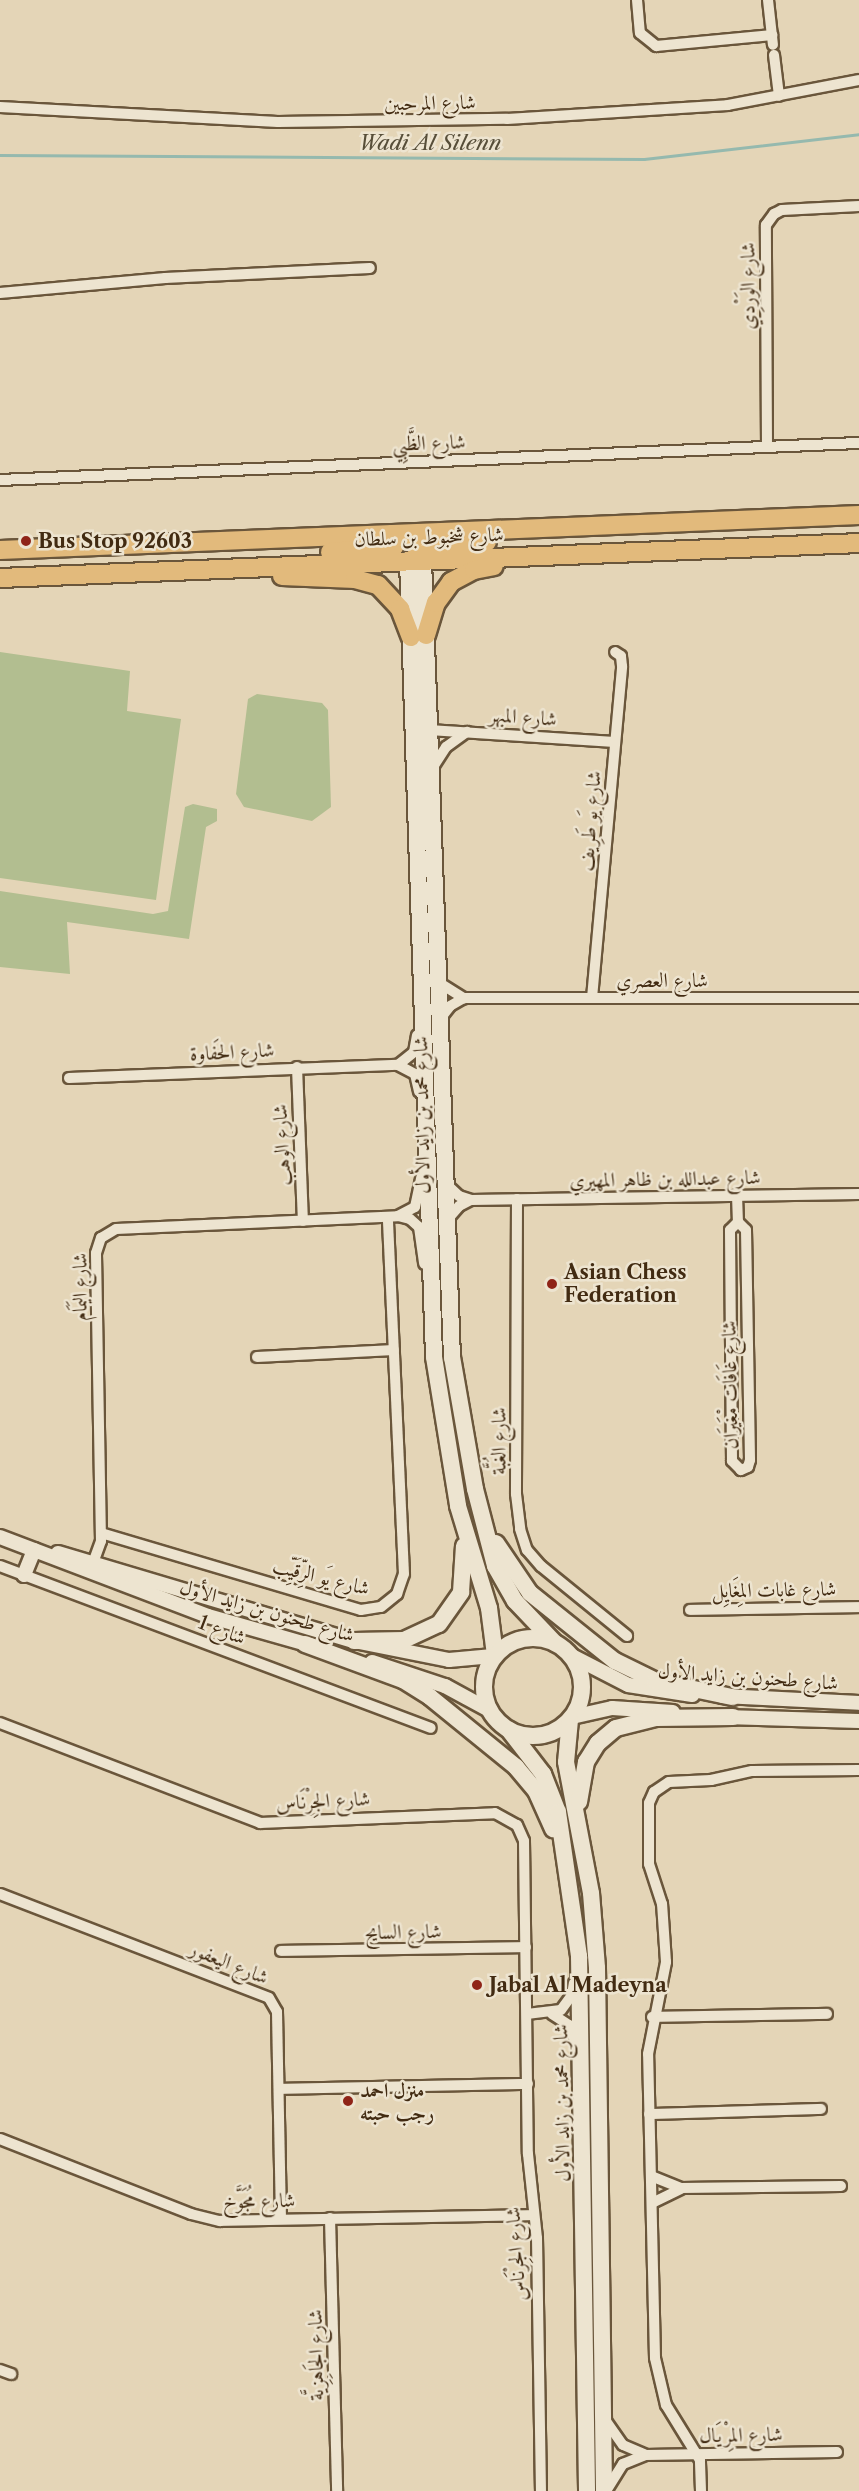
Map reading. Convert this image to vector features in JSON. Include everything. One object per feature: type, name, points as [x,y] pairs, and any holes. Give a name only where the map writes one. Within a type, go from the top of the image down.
[{"type":"main road","name":"شارع شخبوط بن سلطان","points":[[0,550],[859,515]]},
{"type":"main road","points":[[396,534],[416,562],[528,540],[561,527]]},
{"type":"main road","points":[[278,566],[304,554],[394,547],[399,538],[396,534]]},
{"type":"main road","name":"شارع شخبوط بن سلطان","points":[[0,578],[859,543]]},
{"type":"main road","points":[[249,567],[283,576],[356,579],[378,585],[400,609],[419,636],[442,592],[461,574],[551,555]]},
{"type":"main road","name":"شارع محمد بن زايد الأول","points":[[416,562],[419,636],[431,770],[452,1357],[482,1518],[502,1583],[525,1614],[555,1643]]},
{"type":"main road","name":"شارع محمد بن زايد الأول","points":[[419,636],[411,662],[434,1357],[463,1527],[489,1608],[494,1656]]},
{"type":"main road","points":[[411,662],[419,677],[419,725],[429,730]]},
{"type":"main road","points":[[482,1518],[507,1564],[530,1593],[615,1661],[656,1681],[732,1697]]},
{"type":"main road","points":[[354,1641],[416,1637],[448,1615],[464,1579],[463,1527]]},
{"type":"main road","points":[[528,1638],[555,1643],[570,1655],[582,1686],[571,1719],[542,1735],[509,1730],[489,1710],[483,1682],[494,1656],[510,1643],[528,1638]]},
{"type":"main road","points":[[305,1644],[403,1680],[516,1767],[543,1805],[568,1866]]},
{"type":"main road","points":[[578,1818],[586,1762],[598,1743],[616,1728],[656,1718],[733,1717]]},
{"type":"main road","name":"شارع محمد بن زايد الأول","points":[[571,1719],[566,1762],[591,1893],[597,1968],[605,2491]]},
{"type":"main road","name":"شارع محمد بن زايد الأول","points":[[509,1730],[533,1758],[550,1789],[568,1866],[573,1911],[581,1991],[587,2491]]},
{"type":"street","points":[[637,0],[640,33],[656,46],[773,45]]},
{"type":"street","points":[[768,0],[779,96]]},
{"type":"street","name":"شارع المرحبين","points":[[0,107],[322,123],[507,119],[728,105],[859,80]]},
{"type":"street","name":"شارع الوَرْدِي","points":[[767,446],[766,225],[774,214],[782,210],[859,206]]},
{"type":"street","points":[[0,293],[165,278],[370,268]]},
{"type":"street","name":"شارع الظَّبِي","points":[[0,480],[859,443]]},
{"type":"street","name":"شارع يَو طَرِيف","points":[[592,998],[622,661],[615,652]]},
{"type":"street","name":"شارع المبهر","points":[[429,730],[615,742]]},
{"type":"street","points":[[431,770],[446,747],[468,732]]},
{"type":"street","points":[[438,982],[464,998],[450,1006],[440,1019]]},
{"type":"street","points":[[422,995],[417,1045],[409,1058],[398,1065],[415,1074],[426,1119]]},
{"type":"street","name":"شارع العصري","points":[[464,998],[859,998]]},
{"type":"street","name":"شارع الحَفاوة","points":[[69,1078],[297,1067],[398,1065]]},
{"type":"street","name":"شارع الوهب","points":[[297,1067],[303,1221]]},
{"type":"street","points":[[393,1217],[410,1212],[418,1201],[428,1150]]},
{"type":"street","points":[[445,1182],[453,1192],[471,1200]]},
{"type":"street","name":"شارع عبدالله بن ظاهر المهيري","points":[[471,1200],[859,1194]]},
{"type":"street","name":"شارع غَافَات مْغَيرَان","points":[[737,1195],[738,1222],[746,1230],[750,1460],[748,1467],[741,1470],[732,1461],[730,1230],[738,1222]]},
{"type":"street","name":"شارع الغُبَّة","points":[[517,1199],[516,1494],[520,1529],[527,1550],[541,1566],[627,1636]]},
{"type":"street","points":[[446,1223],[453,1211],[471,1200]]},
{"type":"street","points":[[393,1217],[410,1219],[419,1227],[431,1284]]},
{"type":"street","name":"شارع اليَمَام","points":[[93,1563],[101,1533],[96,1253],[101,1238],[116,1229],[393,1217]]},
{"type":"street","name":"شارع يَو الرِّقَيِّب","points":[[101,1533],[351,1608],[381,1607],[397,1594],[404,1574],[394,1350],[393,1217]]},
{"type":"street","points":[[257,1357],[394,1350]]},
{"type":"street","name":"شارع طحنون بن زايد الأول","points":[[0,1537],[89,1574],[208,1616],[424,1678],[489,1710]]},
{"type":"street","points":[[24,1575],[34,1550]]},
{"type":"street","name":"شارع طحنون بن زايد الأول","points":[[34,1550],[93,1563],[354,1641],[449,1660],[494,1656]]},
{"type":"street","name":"شارع 1","points":[[0,1566],[430,1728]]},
{"type":"street","name":"شارع غابات المِغَايِل","points":[[690,1610],[859,1607]]},
{"type":"street","name":"شارع طحنون بن زايد الأول","points":[[570,1655],[598,1673],[636,1687],[732,1697],[858,1703]]},
{"type":"street","name":"شارع طحنون بن زايد الأول","points":[[571,1719],[626,1707],[733,1717],[859,1721]]},
{"type":"street","name":"شارع الجِرْنَاس","points":[[0,1723],[260,1822],[320,1818],[503,1815],[517,1825],[524,1840],[529,2185],[534,2215],[541,2491]]},
{"type":"street","points":[[701,2491],[697,2454],[671,2415],[658,2382],[648,2054],[652,2017],[666,1962],[662,1904],[649,1864],[649,1803],[654,1792],[669,1782],[711,1780],[752,1771],[859,1770]]},
{"type":"street","name":"شارع اليعفور","points":[[0,1894],[263,1994],[277,2012],[281,2219]]},
{"type":"street","points":[[527,2014],[552,2014],[568,2004],[574,1986],[570,1939],[573,1911]]},
{"type":"street","name":"شارع السايح","points":[[281,1951],[526,1947]]},
{"type":"street","points":[[552,2014],[569,2025],[575,2037],[575,2085],[582,2115]]},
{"type":"street","points":[[652,2017],[826,2014]]},
{"type":"street","points":[[279,2089],[528,2084]]},
{"type":"street","points":[[649,2114],[821,2109]]},
{"type":"street","name":"شارع مُجَوَّخ","points":[[0,2139],[200,2217],[230,2221],[534,2215]]},
{"type":"street","points":[[651,2176],[681,2188],[841,2186]]},
{"type":"street","points":[[651,2203],[681,2188]]},
{"type":"street","name":"شارع الجَاهِزِيَّة","points":[[330,2218],[337,2491]]},
{"type":"street","points":[[0,2370],[11,2374]]},
{"type":"street","points":[[603,2414],[614,2436],[645,2455]]},
{"type":"street","name":"شارع المِرْيَال","points":[[605,2491],[623,2464],[645,2455],[837,2452]]},
{"type":"green space","points":[[0,652],[130,671],[127,711],[181,719],[156,900],[0,878]]},
{"type":"green space","points":[[257,694],[322,703],[328,710],[331,807],[312,821],[244,807],[236,794],[248,699]]},
{"type":"green space","points":[[193,804],[217,809],[217,821],[206,827],[189,939],[67,922],[70,974],[0,967],[0,891],[153,914],[168,911],[185,807]]},
{"type":"waterway","name":"Wadi Al Silenn","points":[[0,155],[644,159],[859,134]]},
{"type":"place","name":"Bus Stop 92603","points":[[26,541]]},
{"type":"place","name":"Asian Chess Federation","points":[[552,1284]]},
{"type":"place","name":"Jabal Al Madeyna","points":[[477,1985]]},
{"type":"place","name":"منزل احمد رجب حبته","points":[[348,2101]]}]
